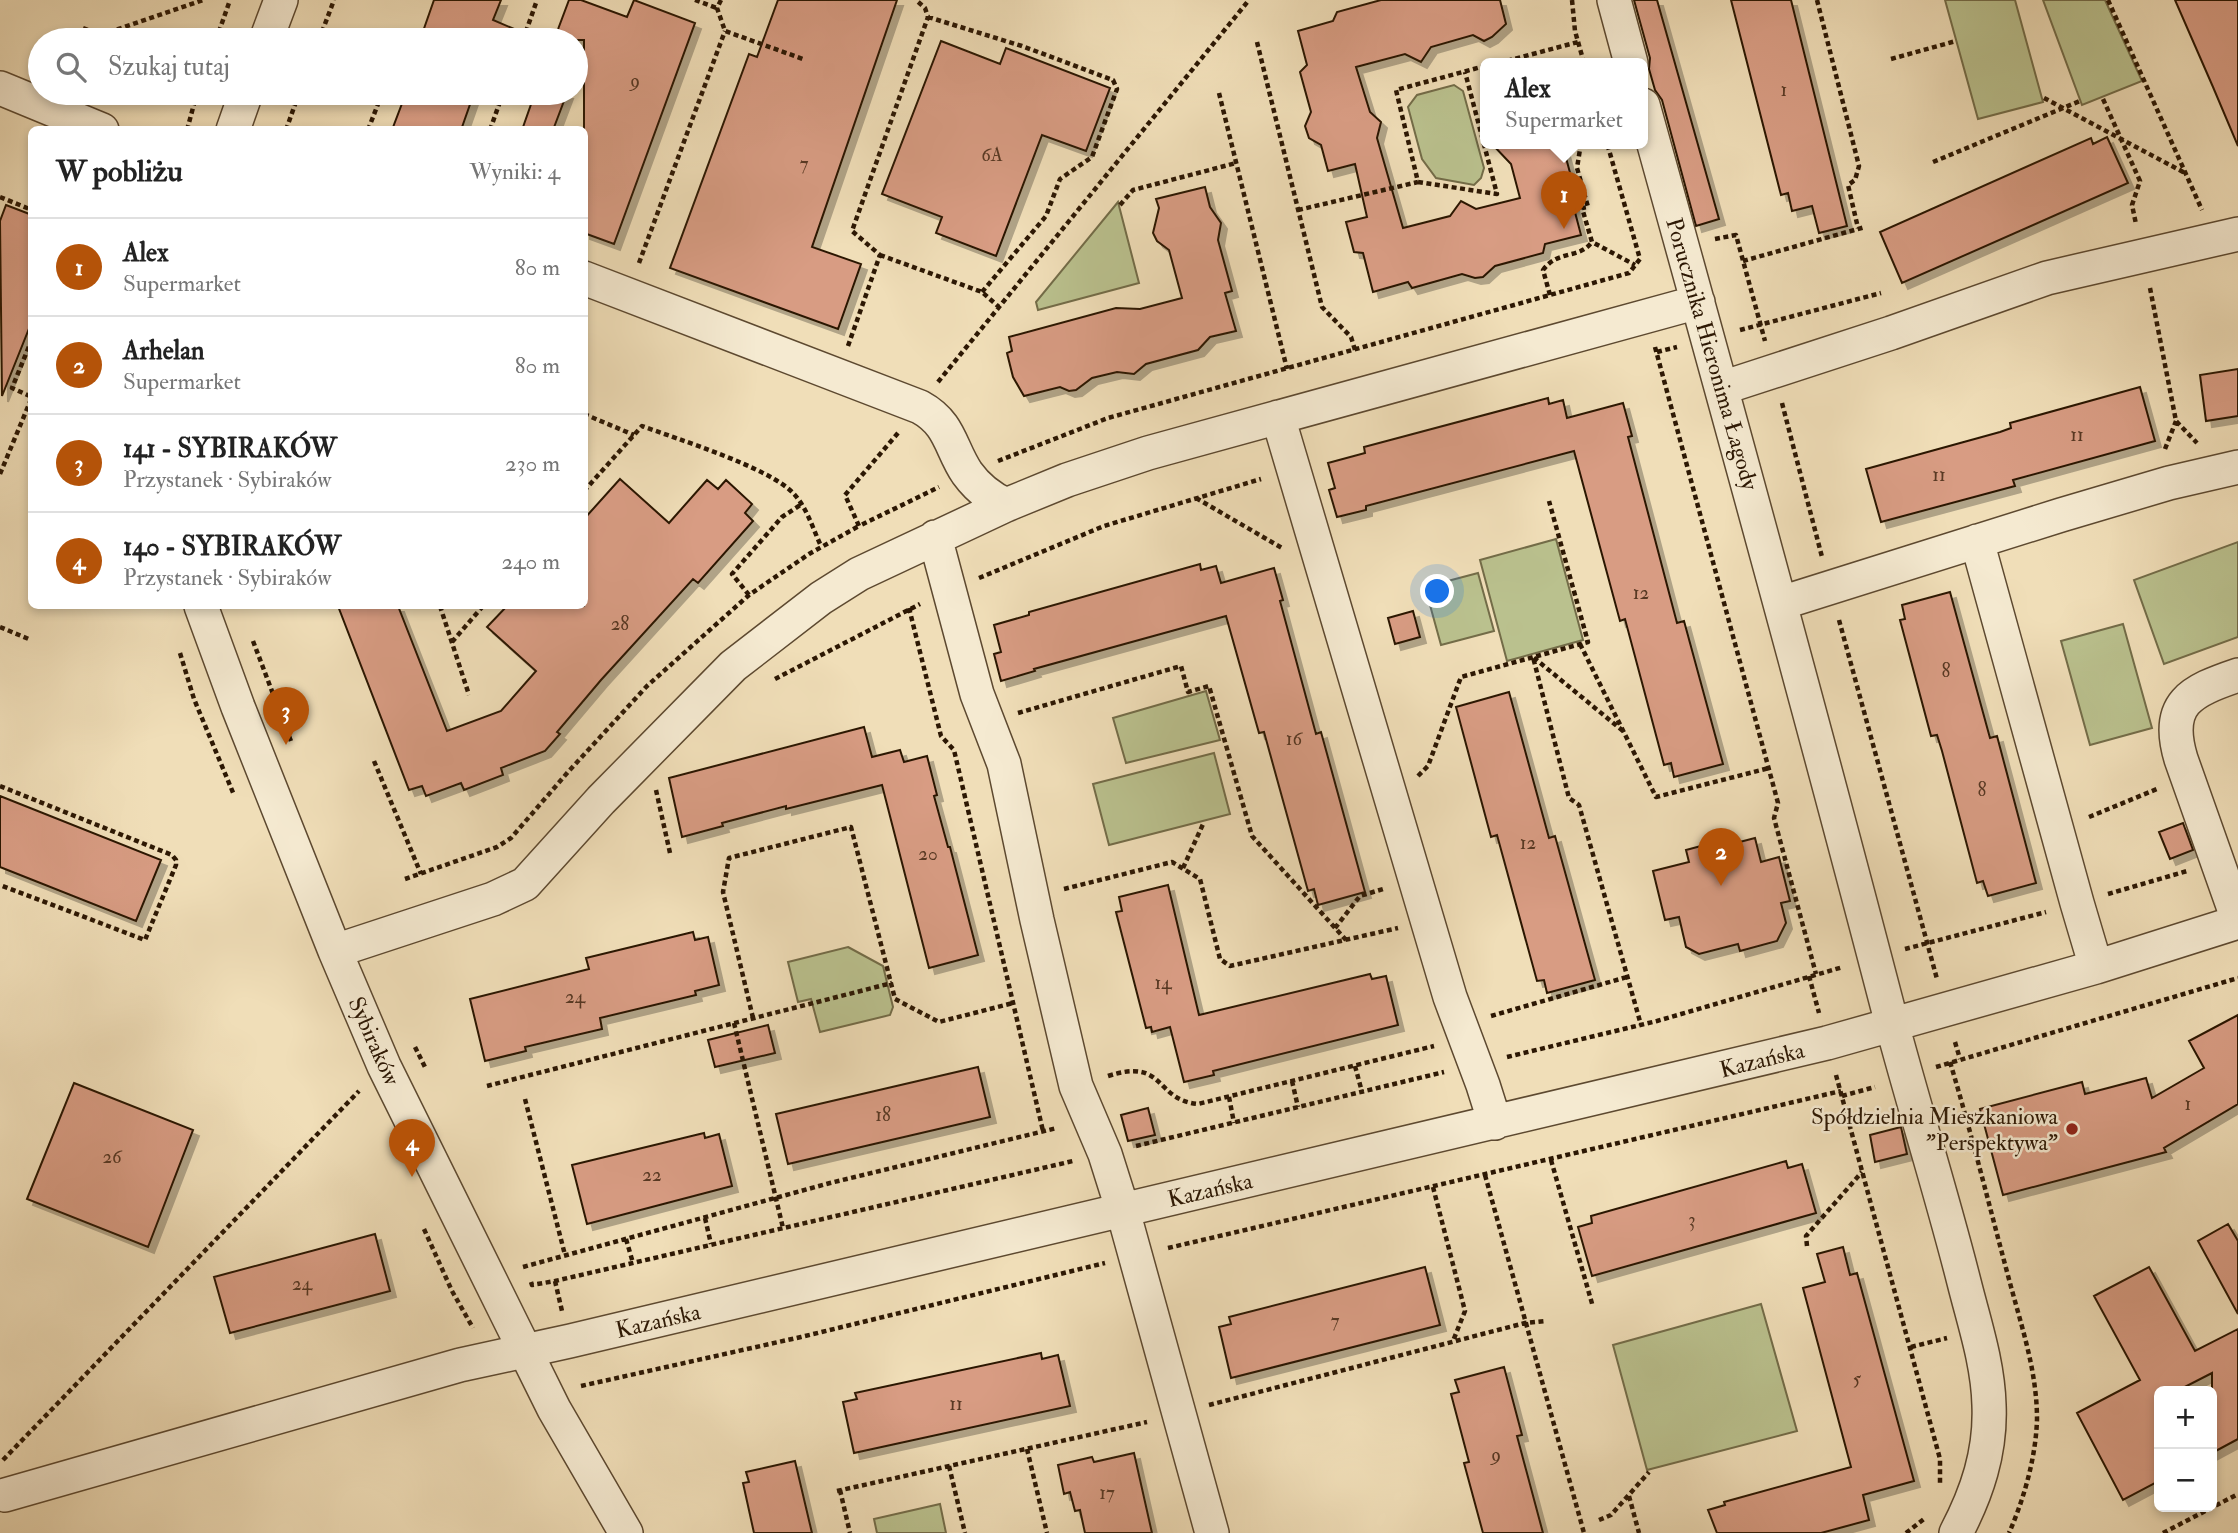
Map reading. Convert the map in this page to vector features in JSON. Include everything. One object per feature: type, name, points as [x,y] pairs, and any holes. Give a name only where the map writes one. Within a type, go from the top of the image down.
[{"type":"street","points":[[270,28],[281,0]]},
{"type":"street","points":[[1614,0],[1630,58]]},
{"type":"street","points":[[0,88],[28,100]]},
{"type":"street","points":[[41,105],[92,126]]},
{"type":"street","points":[[234,126],[242,105]]},
{"type":"street","name":"Porucznika Hieronima Łagody","points":[[1648,123],[1781,603],[1893,1025]]},
{"type":"street","points":[[1722,388],[2036,282],[2238,234]]},
{"type":"street","points":[[588,280],[928,411],[945,428],[967,473],[991,498],[1006,505]]},
{"type":"street","points":[[335,951],[493,900],[525,884],[671,727],[733,666],[821,598],[859,574],[947,531],[1006,505],[1109,466],[1698,302]]},
{"type":"street","points":[[1278,417],[1462,1032],[1495,1123]]},
{"type":"street","points":[[1781,603],[2169,483],[2238,467]]},
{"type":"street","points":[[947,531],[965,514],[967,473]]},
{"type":"street","points":[[947,531],[977,694],[1004,764],[1076,1086],[1105,1154],[1123,1211],[1136,1256],[1169,1416],[1212,1533]]},
{"type":"street","points":[[1978,541],[2096,967]]},
{"type":"street","name":"Sybiraków","points":[[202,609],[335,951],[384,1066],[554,1409],[625,1533]]},
{"type":"street","points":[[2238,675],[2202,688],[2188,698],[2179,711],[2175,724],[2175,742],[2238,921]]},
{"type":"street","name":"Kazańska","points":[[2,1479],[460,1365],[1802,1050],[2096,967],[2238,921]]},
{"type":"street","points":[[1893,1025],[1945,1206],[1987,1373],[1990,1406],[1985,1463],[1976,1491],[1956,1533]]},
{"type":"path","points":[[121,28],[203,0]]},
{"type":"path","points":[[220,28],[230,0]]},
{"type":"path","points":[[324,28],[334,0]]},
{"type":"path","points":[[527,28],[537,0]]},
{"type":"path","points":[[695,0],[717,8]]},
{"type":"path","points":[[634,275],[725,31],[717,8],[721,0]]},
{"type":"path","points":[[916,0],[925,8],[928,17],[852,231],[880,255],[982,292],[999,307]]},
{"type":"path","points":[[859,526],[845,495],[920,407],[1249,0]]},
{"type":"path","points":[[1572,0],[1583,58]]},
{"type":"path","points":[[1817,0],[1859,166],[1855,180],[1848,185],[1858,228]]},
{"type":"path","points":[[2108,0],[2204,215]]},
{"type":"path","points":[[928,17],[1074,65],[1113,80],[1117,89],[1092,156],[1060,179],[1046,216],[982,292]]},
{"type":"path","points":[[725,31],[803,59]]},
{"type":"path","points":[[1257,41],[1322,307],[1351,337],[1355,350]]},
{"type":"path","points":[[1891,60],[1956,41]]},
{"type":"path","points":[[1518,58],[1578,42]]},
{"type":"path","points":[[1418,182],[1396,90],[1480,68]]},
{"type":"path","points":[[1465,72],[1480,129]]},
{"type":"path","points":[[1219,93],[1287,369]]},
{"type":"path","points":[[2044,98],[2185,173]]},
{"type":"path","points":[[1933,162],[2080,101]]},
{"type":"path","points":[[188,126],[194,105]]},
{"type":"path","points":[[287,126],[295,105]]},
{"type":"path","points":[[370,126],[378,105]]},
{"type":"path","points":[[491,126],[499,105]]},
{"type":"path","points":[[1298,210],[1418,182],[1497,194],[1485,149]]},
{"type":"path","points":[[1580,149],[1577,168],[1588,207],[1582,208],[1592,242],[1635,265]]},
{"type":"path","points":[[1609,149],[1640,259]]},
{"type":"path","points":[[1120,205],[1133,190],[1236,163]]},
{"type":"path","points":[[0,197],[28,208]]},
{"type":"path","points":[[1743,261],[1865,226]]},
{"type":"path","points":[[405,879],[497,847],[519,831],[568,772],[647,686],[749,595],[821,547],[967,473],[1108,418],[1629,273],[1640,259],[1736,234],[1927,943]]},
{"type":"path","points":[[1550,295],[1544,270],[1552,259],[1586,250],[1592,242]]},
{"type":"path","points":[[845,356],[880,255]]},
{"type":"path","points":[[1657,352],[1881,293]]},
{"type":"path","points":[[1653,341],[1779,803],[1774,818],[1816,974]]},
{"type":"path","points":[[28,349],[12,388],[28,395]]},
{"type":"path","points":[[0,474],[28,407]]},
{"type":"path","points":[[588,416],[634,435]]},
{"type":"path","points":[[2161,458],[2176,421]]},
{"type":"path","points":[[588,487],[642,426],[717,453],[773,478],[793,492],[802,504],[821,547]]},
{"type":"path","points":[[1195,497],[1285,550]]},
{"type":"path","points":[[1388,788],[1411,780],[1428,766],[1461,677],[1588,642],[1549,502]]},
{"type":"path","points":[[749,595],[732,574],[782,517],[802,504]]},
{"type":"path","points":[[909,608],[941,736],[954,750],[1043,1131]]},
{"type":"path","points":[[441,609],[469,695]]},
{"type":"path","points":[[451,642],[480,609]]},
{"type":"path","points":[[0,627],[31,640]]},
{"type":"path","points":[[1580,644],[1656,797],[1769,768]]},
{"type":"path","points":[[1533,657],[1623,731]]},
{"type":"path","points":[[1533,657],[1569,798],[1579,804],[1640,1025]]},
{"type":"path","points":[[987,722],[1181,666],[1188,692],[1209,686],[1252,836],[1346,940]]},
{"type":"path","points":[[374,761],[421,874]]},
{"type":"path","points":[[2089,817],[2187,778]]},
{"type":"path","points":[[0,786],[172,855],[176,860],[145,940],[0,885]]},
{"type":"path","points":[[1183,868],[1204,822]]},
{"type":"path","points":[[753,1018],[723,892],[729,858],[851,827],[895,999],[939,1022],[1013,1003]]},
{"type":"path","points":[[1032,897],[1172,862],[1200,879],[1220,959],[1230,966],[1399,928]]},
{"type":"path","points":[[1335,928],[1360,896],[1391,887]]},
{"type":"path","points":[[1076,1086],[1131,1070],[1156,1077],[1163,1087],[1189,1103],[1198,1104],[1355,1066],[1627,977]]},
{"type":"path","points":[[1938,1491],[1940,1459],[1842,1096],[2238,978]]},
{"type":"path","points":[[487,1086],[891,983]]},
{"type":"path","points":[[734,1023],[783,1228]]},
{"type":"path","points":[[2,1479],[384,1066]]},
{"type":"path","points":[[1355,1066],[1362,1092]]},
{"type":"path","points":[[1292,1081],[1298,1107]]},
{"type":"path","points":[[581,1386],[801,1337],[1841,1091]]},
{"type":"path","points":[[1229,1097],[1234,1123]]},
{"type":"path","points":[[525,1099],[565,1255]]},
{"type":"path","points":[[523,1266],[830,1183],[1092,1121]]},
{"type":"path","points":[[1550,1160],[1593,1307]]},
{"type":"path","points":[[1807,1246],[1806,1236],[1862,1171]]},
{"type":"path","points":[[1485,1175],[1584,1533]]},
{"type":"path","points":[[1433,1187],[1465,1311],[1453,1342]]},
{"type":"path","points":[[705,1218],[711,1245]]},
{"type":"path","points":[[626,1239],[633,1263]]},
{"type":"path","points":[[850,1533],[838,1491],[1169,1416],[1525,1323],[1545,1321]]},
{"type":"path","points":[[1027,1449],[1046,1533]]},
{"type":"path","points":[[949,1466],[965,1533]]},
{"type":"path","points":[[1600,1520],[1611,1516],[1649,1472]]},
{"type":"path","points":[[2163,1533],[2238,1493]]},
{"type":"path","points":[[1629,1495],[1639,1533]]},
{"type":"path","points":[[1906,1533],[1918,1526],[1930,1511]]},
{"type":"green space","points":[[1945,0],[2015,0],[2043,102],[1978,119]]},
{"type":"green space","points":[[2043,0],[2105,0],[2142,81],[2082,105]]},
{"type":"green space","points":[[1454,85],[1463,91],[1484,168],[1481,178],[1474,185],[1436,178],[1422,159],[1408,107],[1417,95]]},
{"type":"green space","points":[[1118,202],[1139,283],[1038,310],[1036,302]]},
{"type":"green space","points":[[1556,539],[1583,640],[1507,661],[1480,560]]},
{"type":"green space","points":[[2238,542],[2238,637],[2164,664],[2134,580]]},
{"type":"green space","points":[[1478,573],[1494,631],[1441,645],[1425,587]]},
{"type":"green space","points":[[2123,624],[2152,728],[2090,745],[2061,641]]},
{"type":"green space","points":[[1206,691],[1220,740],[1126,763],[1113,718]]},
{"type":"green space","points":[[1214,753],[1230,814],[1109,845],[1093,784]]},
{"type":"green space","points":[[848,947],[883,966],[893,1007],[890,1015],[820,1032],[811,999],[798,1002],[788,962]]},
{"type":"green space","points":[[1761,1304],[1797,1431],[1647,1470],[1613,1345]]},
{"type":"green space","points":[[940,1504],[946,1533],[877,1533],[874,1519]]},
{"type":"building","points":[[434,0],[501,0],[493,20],[512,28],[424,28]]},
{"type":"building","points":[[569,0],[581,0],[627,17],[634,0],[695,23],[614,244],[588,234],[588,126],[584,126],[584,105],[588,105],[588,28],[558,28]]},
{"type":"building","points":[[778,0],[897,0],[812,247],[861,264],[838,329],[670,268],[749,54],[757,57]]},
{"type":"building","points":[[1381,0],[1500,0],[1506,24],[1484,41],[1473,35],[1431,47],[1421,62],[1405,54],[1356,67],[1370,112],[1381,122],[1377,138],[1403,228],[1450,216],[1461,201],[1476,209],[1520,198],[1511,164],[1497,149],[1564,149],[1576,195],[1571,197],[1581,235],[1545,244],[1543,253],[1495,266],[1483,277],[1475,278],[1462,274],[1412,288],[1408,282],[1373,292],[1363,253],[1354,252],[1346,222],[1367,217],[1355,164],[1328,171],[1321,145],[1309,138],[1305,126],[1311,112],[1300,72],[1307,65],[1298,31],[1333,21],[1337,12]]},
{"type":"building","points":[[1634,0],[1657,0],[1719,219],[1696,226],[1662,100],[1655,90],[1649,69],[1650,58]]},
{"type":"building","points":[[1731,0],[1791,0],[1847,226],[1819,233],[1812,206],[1792,211],[1788,193],[1781,195]]},
{"type":"building","points":[[2175,0],[2238,0],[2238,146],[2213,87]]},
{"type":"building","points":[[941,41],[1000,64],[1006,48],[1110,88],[1086,151],[1042,135],[996,256],[936,233],[942,217],[882,194]]},
{"type":"building","points":[[401,105],[470,105],[462,126],[394,126]]},
{"type":"building","points":[[531,105],[562,105],[555,126],[523,126]]},
{"type":"building","points":[[2107,137],[2128,183],[1902,283],[1880,232],[2091,138],[2093,144]]},
{"type":"building","points":[[1205,187],[1210,207],[1221,223],[1218,240],[1232,291],[1225,293],[1236,331],[1210,337],[1198,350],[1146,364],[1134,374],[1117,372],[1092,378],[1076,390],[1069,391],[1060,387],[1024,396],[1013,377],[1007,353],[1012,351],[1009,337],[1116,308],[1140,309],[1182,298],[1169,250],[1157,241],[1153,233],[1159,208],[1156,199]]},
{"type":"building","points":[[6,205],[28,213],[28,331],[2,396],[0,221]]},
{"type":"building","points":[[2238,369],[2238,416],[2206,421],[2200,375]]},
{"type":"building","points":[[2140,387],[2155,441],[2013,480],[2015,486],[1881,522],[1866,469],[2000,432],[2011,428],[2010,423]]},
{"type":"building","points":[[1548,398],[1549,404],[1563,400],[1567,418],[1623,403],[1632,436],[1628,437],[1677,623],[1684,621],[1723,764],[1674,777],[1671,763],[1664,765],[1625,619],[1620,621],[1574,451],[1366,506],[1366,510],[1337,517],[1329,490],[1335,488],[1328,463],[1365,453],[1364,447]]},
{"type":"building","points":[[620,479],[669,523],[707,480],[718,489],[726,480],[752,504],[745,513],[753,521],[698,583],[693,579],[601,680],[557,732],[560,734],[545,751],[501,768],[503,775],[464,790],[461,783],[426,796],[422,786],[409,790],[339,609],[399,609],[447,731],[501,711],[536,671],[487,627],[504,609],[588,609],[588,515]]},
{"type":"building","points":[[1200,564],[1201,570],[1216,566],[1221,583],[1274,568],[1283,600],[1280,601],[1316,734],[1321,732],[1365,892],[1318,905],[1314,889],[1308,891],[1264,732],[1259,733],[1226,616],[1034,669],[1035,671],[1001,681],[994,654],[1001,652],[994,625],[1029,615],[1029,612]]},
{"type":"building","points":[[1950,592],[1990,738],[1997,736],[2036,883],[1988,896],[1983,881],[1977,883],[1942,751],[1937,735],[1931,736],[1900,620],[1905,619],[1902,605]]},
{"type":"building","points":[[1413,611],[1420,637],[1395,644],[1388,618]]},
{"type":"building","points":[[1509,692],[1549,838],[1555,836],[1595,980],[1547,993],[1544,980],[1537,981],[1497,835],[1491,837],[1456,707]]},
{"type":"building","points":[[864,727],[872,757],[900,750],[904,762],[927,756],[937,795],[934,796],[978,955],[929,968],[882,785],[786,809],[786,806],[682,837],[669,778]]},
{"type":"building","points":[[0,796],[161,860],[136,921],[0,867]]},
{"type":"building","points":[[2183,823],[2193,850],[2170,859],[2159,832]]},
{"type":"building","points":[[1731,838],[1732,844],[1755,838],[1761,862],[1779,857],[1790,901],[1781,903],[1786,923],[1777,941],[1740,951],[1738,944],[1699,954],[1686,947],[1679,917],[1665,920],[1653,871],[1689,862],[1686,850]]},
{"type":"building","points":[[1168,885],[1199,1015],[1370,974],[1372,979],[1386,976],[1398,1025],[1213,1071],[1214,1075],[1184,1082],[1170,1027],[1152,1032],[1151,1027],[1146,1028],[1116,912],[1122,911],[1119,897]]},
{"type":"building","points":[[693,932],[695,940],[708,937],[719,985],[695,991],[696,995],[600,1018],[602,1029],[525,1047],[526,1051],[485,1061],[470,999],[589,969],[586,958]]},
{"type":"building","name":"Spółdzielnia Mieszkaniowa \"Perspektywa\"","points":[[2238,1015],[2238,1104],[2164,1148],[2166,1152],[2003,1195],[1980,1109],[2082,1082],[2085,1094],[2146,1078],[2152,1098],[2204,1068],[2189,1041]]},
{"type":"building","points":[[768,1025],[775,1053],[715,1067],[708,1040]]},
{"type":"building","points":[[978,1067],[990,1117],[788,1164],[776,1114]]},
{"type":"building","points":[[74,1083],[193,1130],[148,1247],[27,1199]]},
{"type":"building","points":[[1148,1108],[1155,1135],[1128,1141],[1121,1115]]},
{"type":"building","points":[[1901,1127],[1907,1154],[1875,1162],[1870,1135]]},
{"type":"building","points":[[704,1133],[705,1138],[719,1134],[732,1186],[587,1224],[572,1165]]},
{"type":"building","points":[[1786,1161],[1788,1168],[1802,1164],[1816,1213],[1592,1276],[1578,1227],[1592,1223],[1591,1216]]},
{"type":"building","points":[[2228,1224],[2238,1241],[2238,1314],[2198,1241]]},
{"type":"building","points":[[375,1234],[390,1291],[230,1333],[214,1277]]},
{"type":"building","points":[[1843,1247],[1850,1275],[1857,1273],[1914,1481],[1863,1495],[1869,1520],[1821,1533],[1717,1533],[1708,1510],[1725,1505],[1724,1502],[1851,1467],[1803,1288],[1825,1282],[1817,1254]]},
{"type":"building","points":[[1425,1267],[1440,1325],[1231,1378],[1219,1327],[1231,1324],[1229,1317]]},
{"type":"building","points":[[2149,1267],[2195,1351],[2238,1329],[2238,1439],[2217,1450],[2217,1386],[2212,1386],[2212,1373],[2187,1386],[2154,1386],[2154,1484],[2123,1500],[2077,1413],[2140,1380],[2094,1296]]},
{"type":"building","points":[[1041,1353],[1042,1359],[1058,1355],[1070,1406],[854,1453],[843,1402],[857,1399],[855,1393]]},
{"type":"building","points":[[1504,1367],[1522,1435],[1517,1436],[1543,1533],[1483,1533],[1464,1463],[1469,1462],[1451,1394],[1459,1392],[1455,1380]]},
{"type":"building","points":[[1134,1453],[1152,1533],[1085,1533],[1080,1510],[1075,1511],[1070,1492],[1064,1494],[1058,1465],[1092,1457],[1094,1462]]},
{"type":"building","points":[[795,1461],[812,1533],[754,1533],[743,1483],[749,1482],[746,1472]]},
{"type":"place","name":"Alex","points":[[1564,229]]},
{"type":"place","name":"141 - SYBIRAKÓW","points":[[286,745]]},
{"type":"place","name":"Arhelan","points":[[1721,886]]},
{"type":"place","name":"Spółdzielnia Mieszkaniowa \"Perspektywa\"","points":[[2072,1129]]},
{"type":"place","name":"140 - SYBIRAKÓW","points":[[412,1177]]}]
